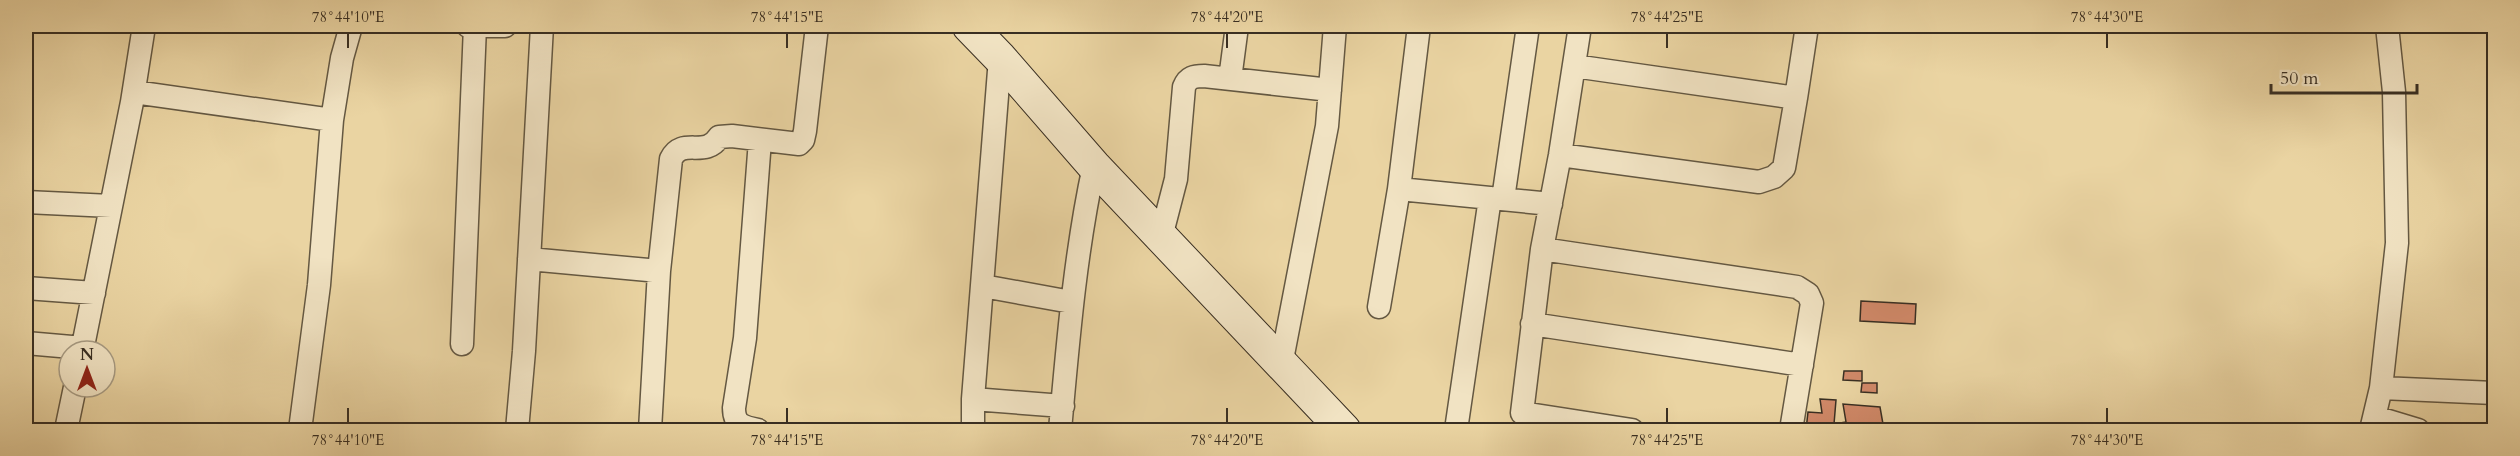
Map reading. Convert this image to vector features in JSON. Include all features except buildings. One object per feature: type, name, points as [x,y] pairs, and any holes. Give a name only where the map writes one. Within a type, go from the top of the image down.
[{"type":"main road","points":[[969,26],[1000,58],[1094,166],[1344,430]]},
{"type":"street","points":[[85,339],[134,92],[144,26]]},
{"type":"street","points":[[300,430],[319,285],[332,120],[342,58],[351,26]]},
{"type":"street","points":[[468,26],[505,26]]},
{"type":"street","points":[[462,344],[475,26]]},
{"type":"street","points":[[517,430],[542,26]]},
{"type":"street","points":[[650,430],[659,271],[671,159],[675,151],[681,148],[706,148],[715,145],[719,137],[732,136],[794,144],[803,140],[817,26]]},
{"type":"street","points":[[1230,79],[1236,26]]},
{"type":"street","points":[[1281,365],[1327,126],[1335,26]]},
{"type":"street","points":[[1380,307],[1399,189],[1419,26]]},
{"type":"street","points":[[1455,430],[1528,26]]},
{"type":"street","points":[[1580,26],[1560,155],[1542,249],[1520,422],[1632,430]]},
{"type":"street","points":[[1560,155],[1759,182],[1774,177],[1784,168],[1807,26]]},
{"type":"street","points":[[2387,26],[2394,92],[2397,243],[2381,388],[2373,424],[2418,430]]},
{"type":"street","points":[[973,430],[973,399],[1000,58]]},
{"type":"street","points":[[1574,66],[1797,98]]},
{"type":"street","points":[[1161,237],[1176,179],[1186,81],[1195,76],[1330,90]]},
{"type":"street","points":[[134,92],[332,120]]},
{"type":"street","points":[[758,430],[738,423],[734,418],[734,408],[745,338],[759,140]]},
{"type":"street","points":[[1060,430],[1071,302],[1082,223],[1094,166]]},
{"type":"street","points":[[1399,189],[1551,204]]},
{"type":"street","points":[[26,202],[111,206]]},
{"type":"street","points":[[1542,249],[1797,287],[1808,294],[1812,303],[1791,430]]},
{"type":"street","points":[[529,259],[659,271]]},
{"type":"street","points":[[983,286],[1071,302]]},
{"type":"street","points":[[26,288],[94,293]]},
{"type":"street","points":[[1532,324],[1802,365]]},
{"type":"street","points":[[26,343],[57,346]]},
{"type":"street","points":[[2381,388],[2494,393]]},
{"type":"street","points":[[66,430],[72,399]]},
{"type":"street","points":[[973,399],[1062,406]]}]
